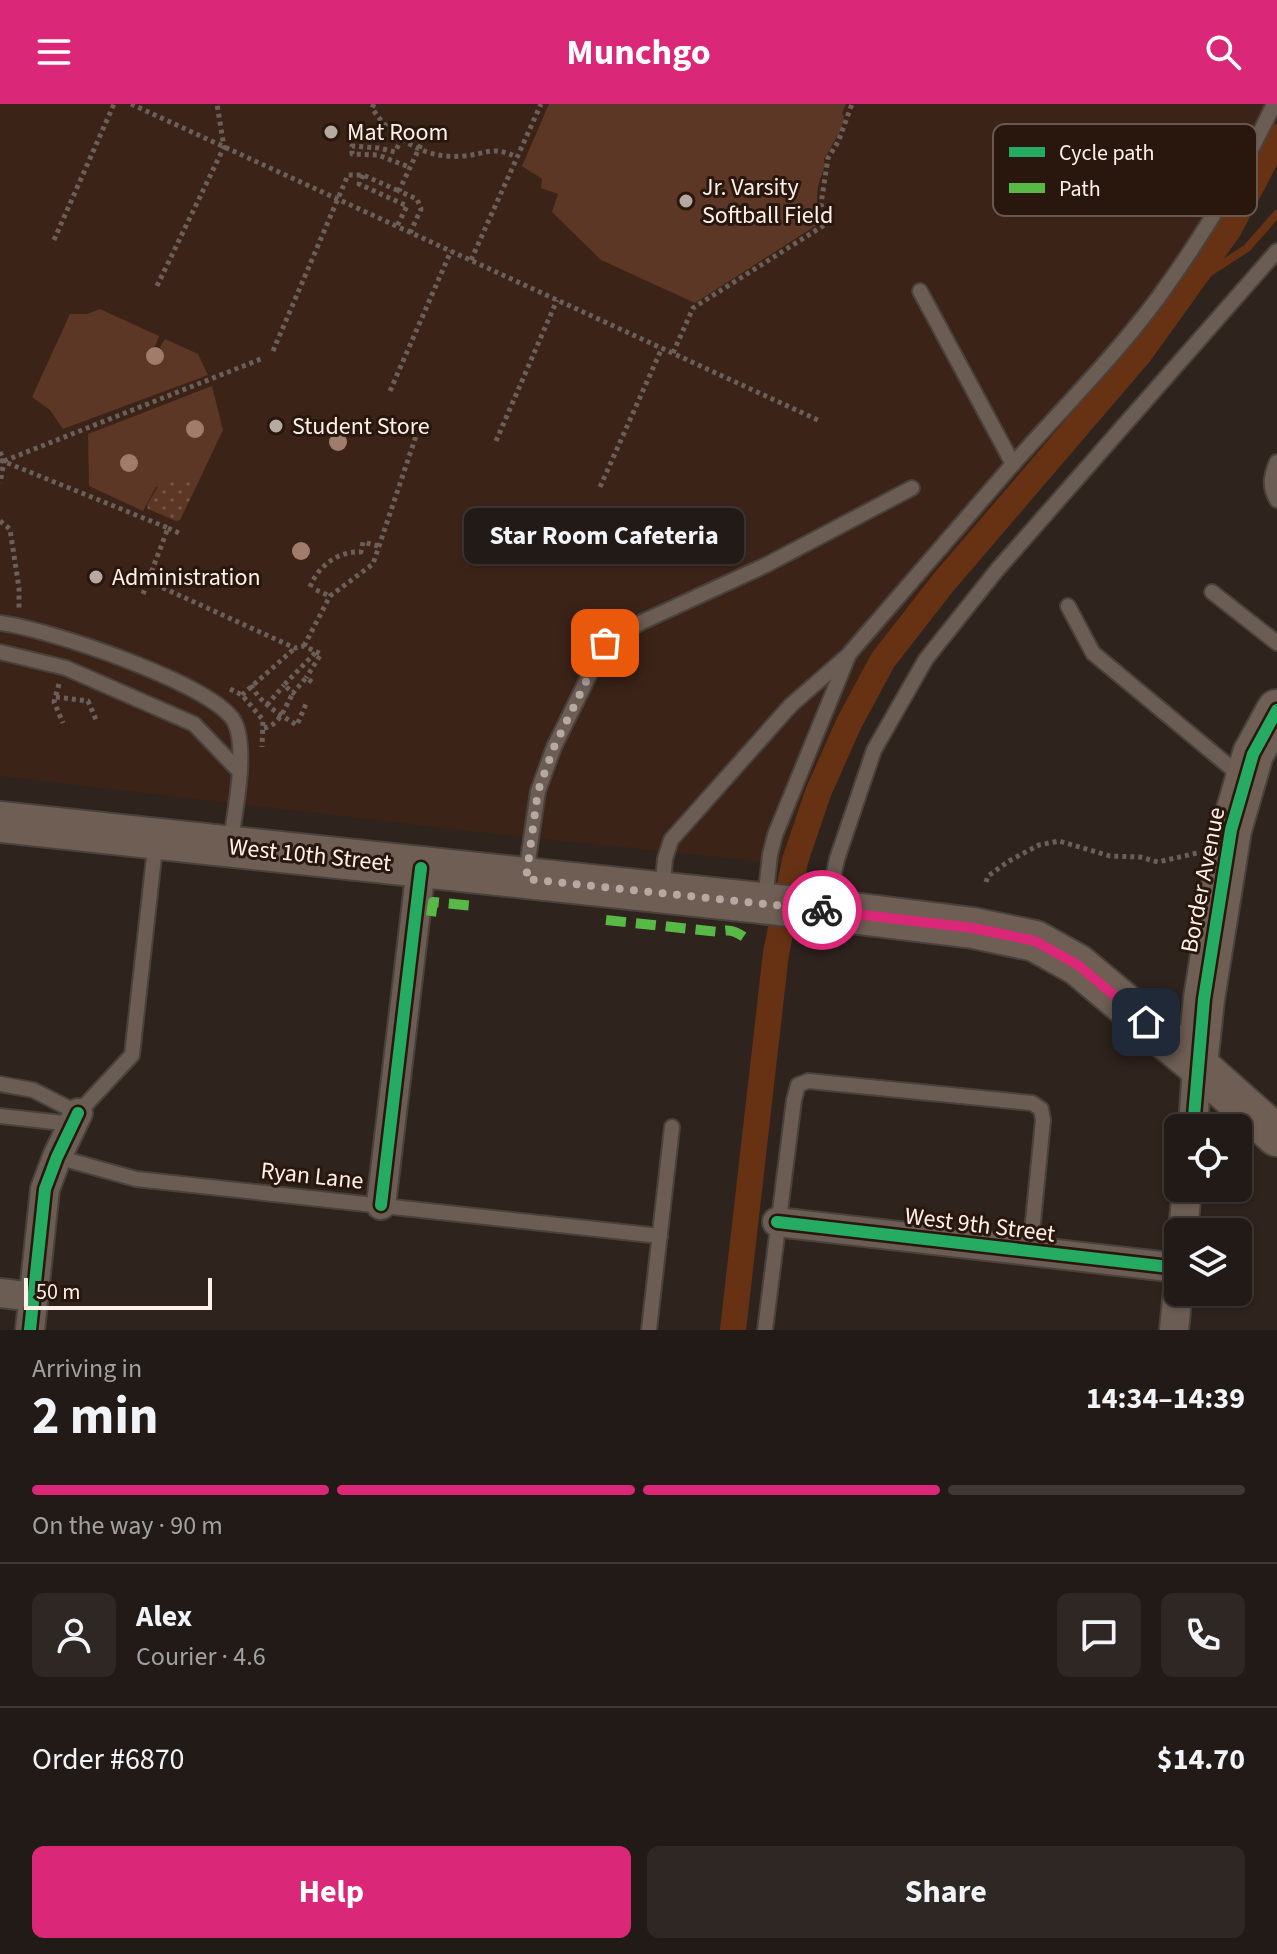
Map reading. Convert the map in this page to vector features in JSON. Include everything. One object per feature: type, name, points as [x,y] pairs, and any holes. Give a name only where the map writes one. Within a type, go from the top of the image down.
[{"type":"main road","name":"Border Avenue","points":[[1197,1065],[1204,999],[1231,830],[1253,754],[1272,730]]},
{"type":"main road","name":"West 10th Street","points":[[0,822],[973,928],[1035,941],[1078,965],[1277,1136]]},
{"type":"street","points":[[381,1205],[421,868]]},
{"type":"street","points":[[1194,1114],[1197,1065]]},
{"type":"street","points":[[30,1330],[45,1189],[75,1118]]},
{"type":"street","name":"West 9th Street","points":[[777,1222],[1164,1267]]},
{"type":"street","points":[[0,1293],[34,1297]]},
{"type":"street","points":[[1174,1330],[1176,1306]]},
{"type":"lane","points":[[1257,140],[1274,104]]},
{"type":"lane","points":[[662,894],[665,859],[671,840],[791,705],[849,654],[1109,357],[1157,298],[1213,216]]},
{"type":"lane","points":[[816,910],[874,750],[926,659],[997,570],[1277,251]]},
{"type":"lane","points":[[920,291],[1013,464]]},
{"type":"lane","points":[[1277,462],[1271,489],[1277,500]]},
{"type":"lane","points":[[526,879],[538,791],[554,747],[605,643],[642,622],[764,566],[912,488]]},
{"type":"lane","points":[[1212,592],[1277,643]]},
{"type":"lane","points":[[1068,606],[1093,653],[1246,780]]},
{"type":"lane","points":[[0,623],[75,641],[166,677],[204,696],[232,719],[239,736],[240,772],[230,846]]},
{"type":"lane","points":[[0,652],[66,668],[194,724],[240,772]]},
{"type":"lane","points":[[765,905],[775,835],[849,654]]},
{"type":"lane","points":[[0,1116],[75,1118],[132,1055],[156,839]]},
{"type":"lane","points":[[765,1330],[777,1222],[798,1085],[808,1081],[1032,1103],[1041,1109],[1043,1120],[1030,1253]]},
{"type":"lane","points":[[0,1084],[33,1090],[75,1118]]},
{"type":"lane","points":[[649,1330],[672,1127]]},
{"type":"lane","name":"Ryan Lane","points":[[57,1157],[136,1179],[660,1236]]},
{"type":"path","points":[[54,240],[114,104]]},
{"type":"path","points":[[131,104],[818,420]]},
{"type":"path","points":[[157,286],[224,147],[217,104]]},
{"type":"path","points":[[374,104],[372,108],[380,121],[402,138],[430,153],[460,157],[498,148],[517,157]]},
{"type":"path","points":[[471,260],[541,104]]},
{"type":"path","points":[[673,353],[693,308],[826,224],[821,204],[828,158],[838,142],[852,104]]},
{"type":"path","points":[[399,191],[429,127]]},
{"type":"path","points":[[402,138],[395,152],[352,146],[352,154],[378,155],[409,167]]},
{"type":"path","points":[[273,351],[348,175],[363,175],[417,199],[421,209],[410,233]]},
{"type":"path","points":[[363,175],[359,184],[407,206],[397,226]]},
{"type":"path","points":[[390,391],[451,251]]},
{"type":"path","points":[[496,441],[557,300]]},
{"type":"path","points":[[600,487],[662,348]]},
{"type":"path","points":[[2,460],[261,359]]},
{"type":"path","points":[[304,646],[330,596],[373,564],[418,430]]},
{"type":"path","points":[[0,452],[0,483]]},
{"type":"path","points":[[2,460],[181,534]]},
{"type":"path","points":[[0,521],[10,529],[19,609]]},
{"type":"path","points":[[143,594],[168,528]]},
{"type":"path","points":[[330,596],[313,589],[316,574],[345,552],[361,552],[363,542],[378,546]]},
{"type":"path","points":[[148,581],[295,648]]},
{"type":"path","points":[[242,695],[295,648],[304,646],[321,654],[309,680],[293,693],[281,716],[271,726],[264,728]]},
{"type":"path","points":[[263,720],[268,705],[316,652]]},
{"type":"path","points":[[60,683],[54,702],[63,723]]},
{"type":"path","points":[[251,685],[268,705],[297,725],[306,704]]},
{"type":"path","points":[[284,685],[293,693]]},
{"type":"path","points":[[249,702],[256,694]]},
{"type":"path","points":[[56,697],[88,701],[97,722]]},
{"type":"path","points":[[257,711],[268,705]]},
{"type":"path","points":[[986,882],[988,876],[1009,861],[1039,845],[1059,841],[1110,856],[1140,857],[1158,862],[1198,853]]},
{"type":"shaded area","points":[[0,104],[1277,104],[1277,124],[1257,161],[1257,124],[993,124],[993,216],[1227,216],[1191,274],[1135,349],[901,614],[839,712],[808,784],[786,864],[487,833],[0,776]]},
{"type":"shaded area","name":"Jr. Varsity Softball Field","points":[[549,104],[846,104],[841,130],[824,159],[817,196],[820,223],[695,303],[601,260],[552,212],[558,194],[541,188],[542,179],[522,166]]},
{"type":"shaded area","points":[[100,309],[159,336],[155,346],[147,351],[151,364],[162,360],[164,354],[160,347],[165,339],[198,354],[208,375],[63,429],[50,410],[32,397],[70,314],[87,314]]},
{"type":"shaded area","points":[[212,386],[223,430],[195,489],[192,483],[156,487],[143,511],[89,486],[88,434]]},
{"type":"shaded area","points":[[180,478],[192,483],[195,489],[180,520],[148,509],[147,505],[160,483]]},
{"type":"waterway","points":[[1257,175],[1277,137]]},
{"type":"waterway","points":[[1187,287],[1247,248],[1277,214]]},
{"type":"waterway","points":[[733,1330],[776,953],[795,861],[818,793],[849,723],[883,660],[943,583],[1140,353],[1236,216]]},
{"type":"marked path","points":[[431,916],[433,902],[475,906]]},
{"type":"marked path","points":[[606,920],[730,931],[747,939]]},
{"type":"cycle path","points":[[1194,1114],[1204,999],[1231,830],[1253,754],[1277,710]]},
{"type":"cycle path","points":[[381,1205],[421,868]]},
{"type":"cycle path","points":[[30,1330],[45,1189],[78,1113]]},
{"type":"cycle path","points":[[777,1222],[1164,1266]]},
{"type":"way so far","points":[[605,643],[554,747],[538,791],[526,879],[822,910]]},
{"type":"place","name":"Mat Room","points":[[331,132]]},
{"type":"place","name":"Jr. Varsity Softball Field","points":[[686,201]]},
{"type":"place","name":"Student Store","points":[[276,426]]},
{"type":"place","name":"Administration","points":[[96,577]]},
{"type":"place","name":"Star Room Cafeteria","points":[[605,643]]},
{"type":"route","points":[[822,910],[973,928],[1035,941],[1078,965],[1146,1022]]}]
